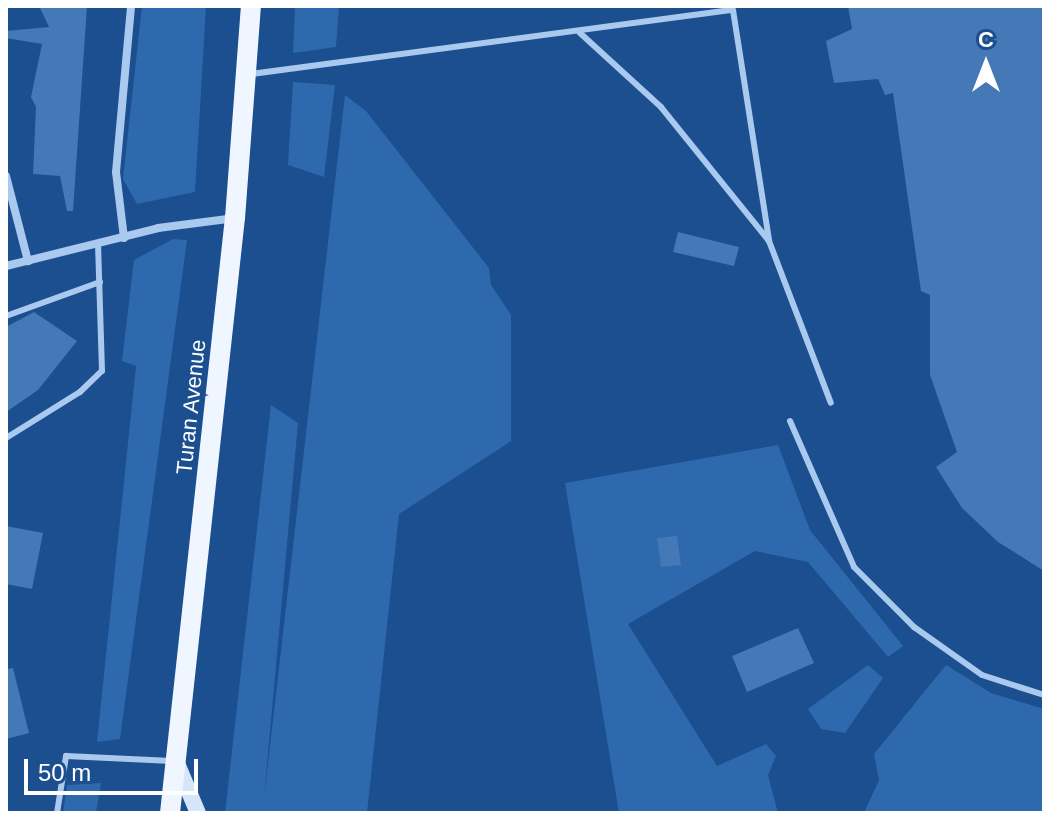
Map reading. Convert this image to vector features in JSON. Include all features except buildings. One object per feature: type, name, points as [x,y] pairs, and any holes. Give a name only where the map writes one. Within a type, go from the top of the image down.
[{"type":"main road","name":"Turan Avenue","points":[[169,810],[235,218],[251,6]]},
{"type":"main road","points":[[176,761],[198,813]]},
{"type":"street","points":[[124,238],[116,172],[131,6]]},
{"type":"street","points":[[6,176],[28,261]]},
{"type":"street","points":[[6,266],[124,238],[235,218]]},
{"type":"lane","points":[[247,75],[580,33],[733,10],[769,241],[831,403]]},
{"type":"lane","points":[[580,33],[661,107],[769,241]]},
{"type":"lane","points":[[6,438],[80,392],[102,371],[98,244]]},
{"type":"lane","points":[[6,316],[100,282]]},
{"type":"lane","points":[[790,421],[854,567],[914,627],[982,675],[1044,695]]},
{"type":"lane","points":[[57,813],[66,756],[176,761]]},
{"type":"shaded area","points":[[142,6],[206,6],[195,192],[137,204],[123,179]]},
{"type":"shaded area","points":[[295,6],[339,6],[336,47],[293,53]]},
{"type":"shaded area","points":[[293,82],[335,85],[324,177],[288,165]]},
{"type":"shaded area","points":[[345,95],[366,111],[489,268],[491,285],[511,315],[511,441],[399,514],[367,813],[225,813],[271,405],[298,423],[264,798]]},
{"type":"shaded area","points":[[173,239],[187,240],[120,739],[97,742],[136,366],[122,361],[134,260]]},
{"type":"shaded area","points":[[778,445],[810,530],[903,646],[888,657],[808,562],[755,551],[628,624],[717,766],[766,744],[776,756],[768,775],[778,813],[619,813],[565,483]]},
{"type":"shaded area","points":[[868,665],[883,678],[845,733],[821,729],[808,709]]},
{"type":"shaded area","points":[[946,665],[991,693],[1044,709],[1044,813],[864,813],[879,780],[874,754]]},
{"type":"shaded area","points":[[101,783],[96,813],[63,813],[67,785]]}]
